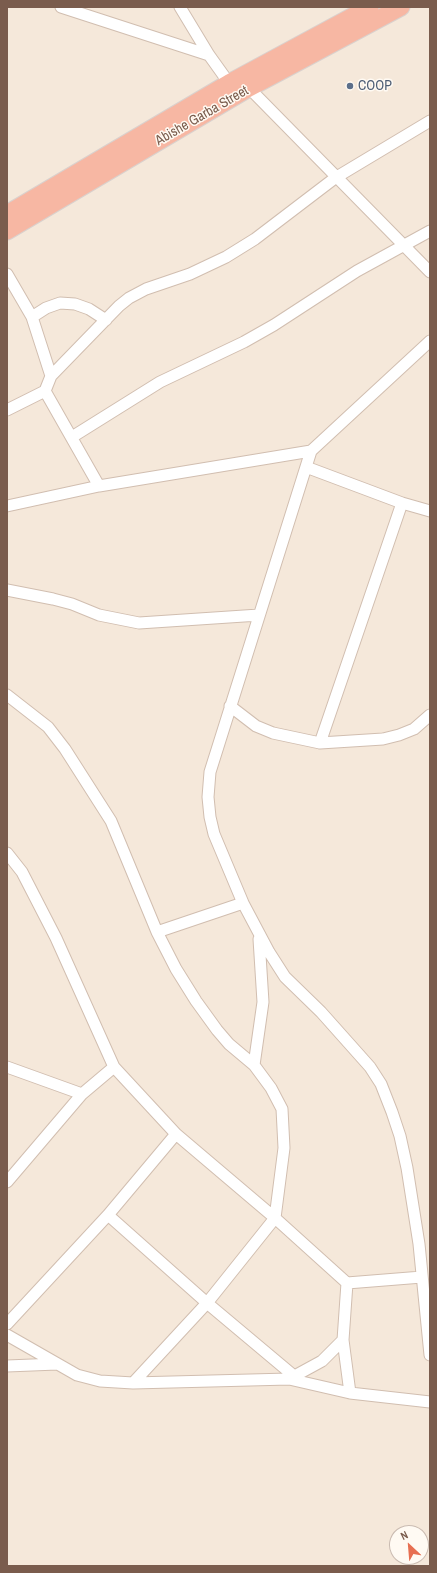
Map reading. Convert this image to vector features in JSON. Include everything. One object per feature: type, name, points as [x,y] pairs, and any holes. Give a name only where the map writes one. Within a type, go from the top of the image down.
[{"type":"highway","name":"Abishe Garba Street","points":[[7,214],[230,83],[370,7]]},
{"type":"highway","name":"Abishe Garba Street","points":[[7,231],[249,88],[401,7]]},
{"type":"street","points":[[61,7],[209,56]]},
{"type":"street","points":[[180,7],[209,56],[230,83]]},
{"type":"street","points":[[249,88],[335,178],[430,272]]},
{"type":"street","points":[[7,410],[45,391],[51,376],[129,298],[146,289],[207,266],[255,239],[335,178],[430,121]]},
{"type":"street","points":[[72,437],[160,382],[244,342],[274,325],[357,271],[430,231]]},
{"type":"street","points":[[7,274],[32,317],[51,376]]},
{"type":"street","points":[[32,317],[46,308],[60,303],[75,304],[89,309],[106,320]]},
{"type":"street","points":[[430,341],[312,451],[210,772],[208,797],[210,817],[214,834],[258,935],[285,976],[348,1041],[370,1067],[381,1084],[400,1136],[407,1168],[422,1277],[427,1298],[430,1355]]},
{"type":"street","points":[[45,391],[99,486]]},
{"type":"street","points":[[7,506],[99,486],[312,451]]},
{"type":"street","points":[[306,467],[402,503],[430,511]]},
{"type":"street","points":[[320,743],[402,503]]},
{"type":"street","points":[[7,590],[60,600],[99,615],[139,623],[259,614]]},
{"type":"street","points":[[7,695],[48,727],[65,749],[111,822],[157,932],[176,969],[196,1001],[229,1044],[254,1065],[272,1088],[282,1108],[284,1148],[275,1218],[207,1303],[133,1383]]},
{"type":"street","points":[[230,706],[256,726],[273,734],[320,743],[376,739],[399,735],[414,729],[430,715]]},
{"type":"street","points":[[7,853],[22,872],[56,938],[114,1067],[176,1134],[275,1218],[347,1283],[422,1277]]},
{"type":"street","points":[[157,932],[243,903]]},
{"type":"street","points":[[254,1065],[262,1002],[258,935]]},
{"type":"street","points":[[7,1067],[82,1094]]},
{"type":"street","points":[[7,1182],[82,1094],[114,1067]]},
{"type":"street","points":[[7,1324],[108,1215],[176,1134]]},
{"type":"street","points":[[108,1215],[292,1378]]},
{"type":"street","points":[[347,1283],[343,1340],[350,1393]]},
{"type":"street","points":[[7,1334],[57,1364],[86,1378],[133,1383],[292,1378],[350,1393],[430,1402]]},
{"type":"street","points":[[292,1378],[322,1361],[343,1340]]},
{"type":"street","points":[[7,1366],[57,1364]]},
{"type":"shaded area","points":[[7,7],[430,7],[430,1566],[7,1566]]},
{"type":"place","name":"COOP","points":[[350,86]]}]
